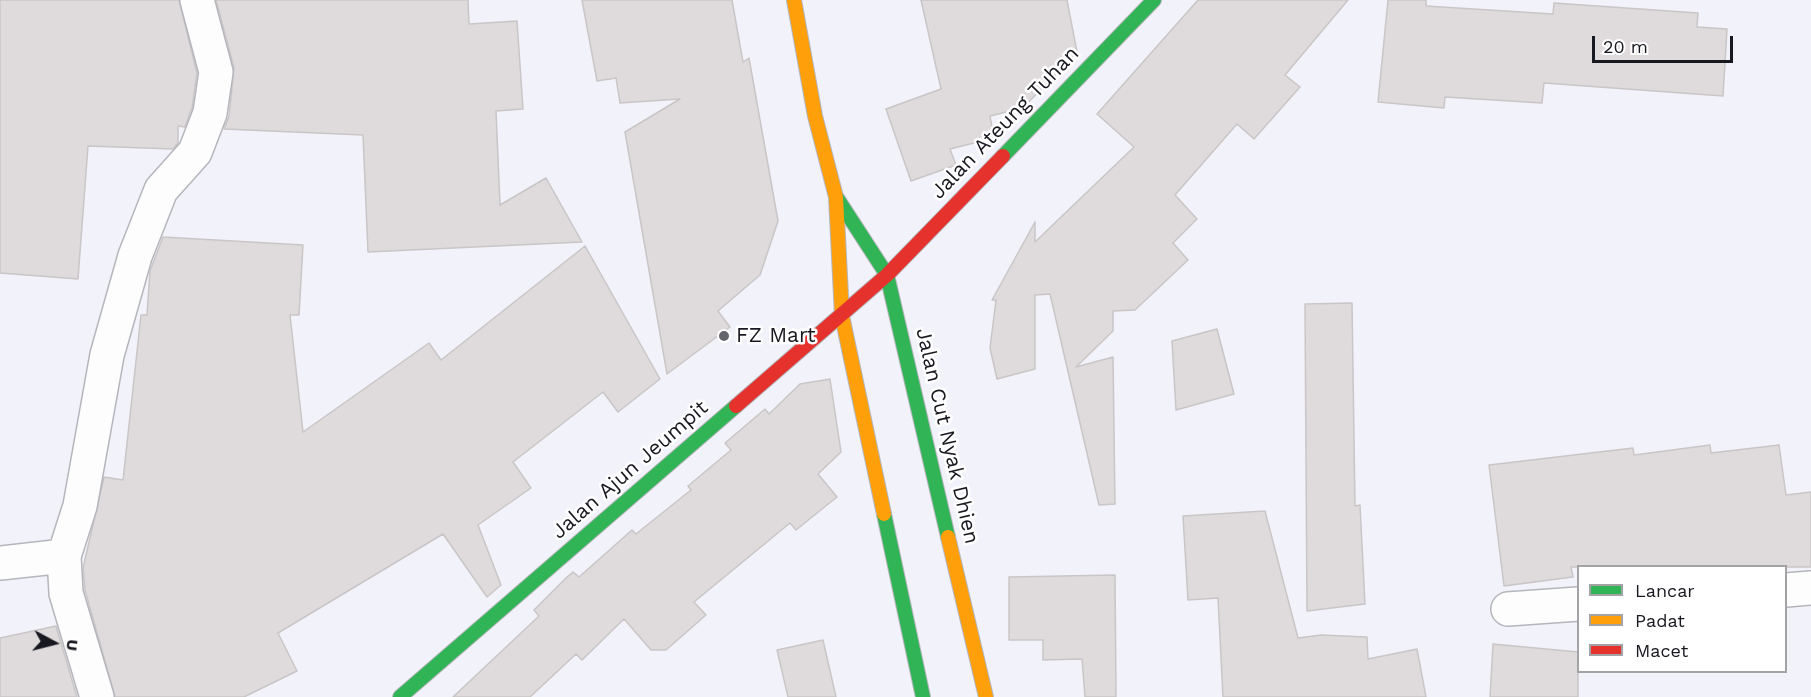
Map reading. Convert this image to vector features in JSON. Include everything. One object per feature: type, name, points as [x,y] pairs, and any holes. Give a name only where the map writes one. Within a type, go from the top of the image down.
[{"type":"main road","name":"Jalan Cut Nyak Dhien","points":[[794,0],[815,116],[836,197],[842,316],[923,697]]},
{"type":"main road","name":"Jalan Ateung Tuhan","points":[[887,274],[1154,0]]},
{"type":"main road","name":"Jalan Cut Nyak Dhien","points":[[836,197],[887,274],[986,697]]},
{"type":"main road","name":"Jalan Ajun Jeumpit","points":[[400,697],[842,316],[887,274]]},
{"type":"street","points":[[97,697],[66,593],[64,556],[80,506],[107,355],[135,256],[161,190],[195,152],[210,113],[216,72],[197,0]]},
{"type":"street","points":[[0,563],[64,556]]},
{"type":"street","points":[[1787,590],[1811,588]]},
{"type":"street","points":[[1508,609],[1577,604]]},
{"type":"building","points":[[0,0],[179,0],[197,73],[192,108],[185,127],[178,126],[178,143],[173,149],[88,146],[78,279],[0,273]]},
{"type":"building","points":[[216,0],[468,0],[469,24],[517,21],[523,109],[496,111],[500,205],[546,178],[582,242],[368,252],[363,135],[224,129],[229,116],[234,68]]},
{"type":"building","points":[[582,0],[732,0],[743,62],[749,58],[778,221],[760,275],[718,311],[730,327],[667,374],[625,132],[680,99],[620,103],[616,78],[597,81]]},
{"type":"building","points":[[921,0],[1067,0],[1077,52],[1023,108],[990,116],[994,138],[950,149],[956,165],[911,181],[886,109],[941,89]]},
{"type":"building","points":[[1198,0],[1348,0],[1285,75],[1300,87],[1254,139],[1237,124],[1175,195],[1197,219],[1173,243],[1188,260],[1135,310],[1113,311],[1113,331],[1076,367],[1113,357],[1115,504],[1099,505],[1050,294],[1035,295],[1035,369],[997,379],[990,348],[996,300],[992,300],[1035,222],[1035,242],[1134,147],[1097,114]]},
{"type":"building","points":[[1388,0],[1426,0],[1426,6],[1553,14],[1554,3],[1698,13],[1697,27],[1727,29],[1723,96],[1544,83],[1542,103],[1445,97],[1444,108],[1378,102]]},
{"type":"building","points":[[163,237],[303,245],[299,315],[290,315],[303,432],[429,343],[441,360],[585,246],[660,379],[618,412],[603,392],[513,462],[531,488],[478,525],[501,585],[487,597],[443,534],[278,633],[297,671],[244,697],[115,697],[85,590],[83,568],[104,477],[123,480],[141,315],[147,315],[150,271]]},
{"type":"building","points":[[1352,303],[1355,506],[1360,505],[1365,604],[1307,611],[1305,304]]},
{"type":"building","points":[[1217,329],[1234,394],[1176,410],[1172,341]]},
{"type":"building","points":[[830,379],[841,452],[818,474],[837,497],[796,530],[790,523],[694,602],[706,615],[666,650],[651,650],[624,619],[582,660],[576,654],[530,697],[453,697],[539,616],[534,610],[566,578],[573,572],[579,577],[632,530],[636,534],[691,490],[688,486],[731,450],[725,443],[765,409],[769,414],[800,384]]},
{"type":"building","points":[[1710,445],[1711,453],[1779,445],[1786,495],[1811,492],[1811,567],[1577,565],[1577,567],[1571,567],[1573,577],[1504,586],[1489,465],[1633,448],[1634,455]]},
{"type":"building","points":[[1265,511],[1298,638],[1321,635],[1367,637],[1368,659],[1417,649],[1426,697],[1223,697],[1218,598],[1188,600],[1183,516]]},
{"type":"building","points":[[1115,575],[1116,697],[1085,697],[1082,659],[1043,660],[1043,640],[1009,640],[1009,577]]},
{"type":"building","points":[[56,626],[77,697],[0,697],[0,638]]},
{"type":"building","points":[[823,640],[836,697],[788,697],[777,650]]},
{"type":"building","points":[[1493,644],[1577,652],[1578,697],[1490,697]]},
{"type":"traffic: fast","points":[[1003,156],[1154,0]]},
{"type":"traffic: fast","points":[[837,198],[887,275],[948,537]]},
{"type":"traffic: fast","points":[[400,697],[736,406]]},
{"type":"traffic: fast","points":[[884,514],[923,697]]},
{"type":"traffic: slow","points":[[794,0],[815,116],[836,197],[842,316],[884,514]]},
{"type":"traffic: slow","points":[[948,537],[986,697]]},
{"type":"traffic: jam","points":[[736,406],[887,275],[1003,156]]},
{"type":"place","name":"FZ Mart","points":[[724,336]]}]
